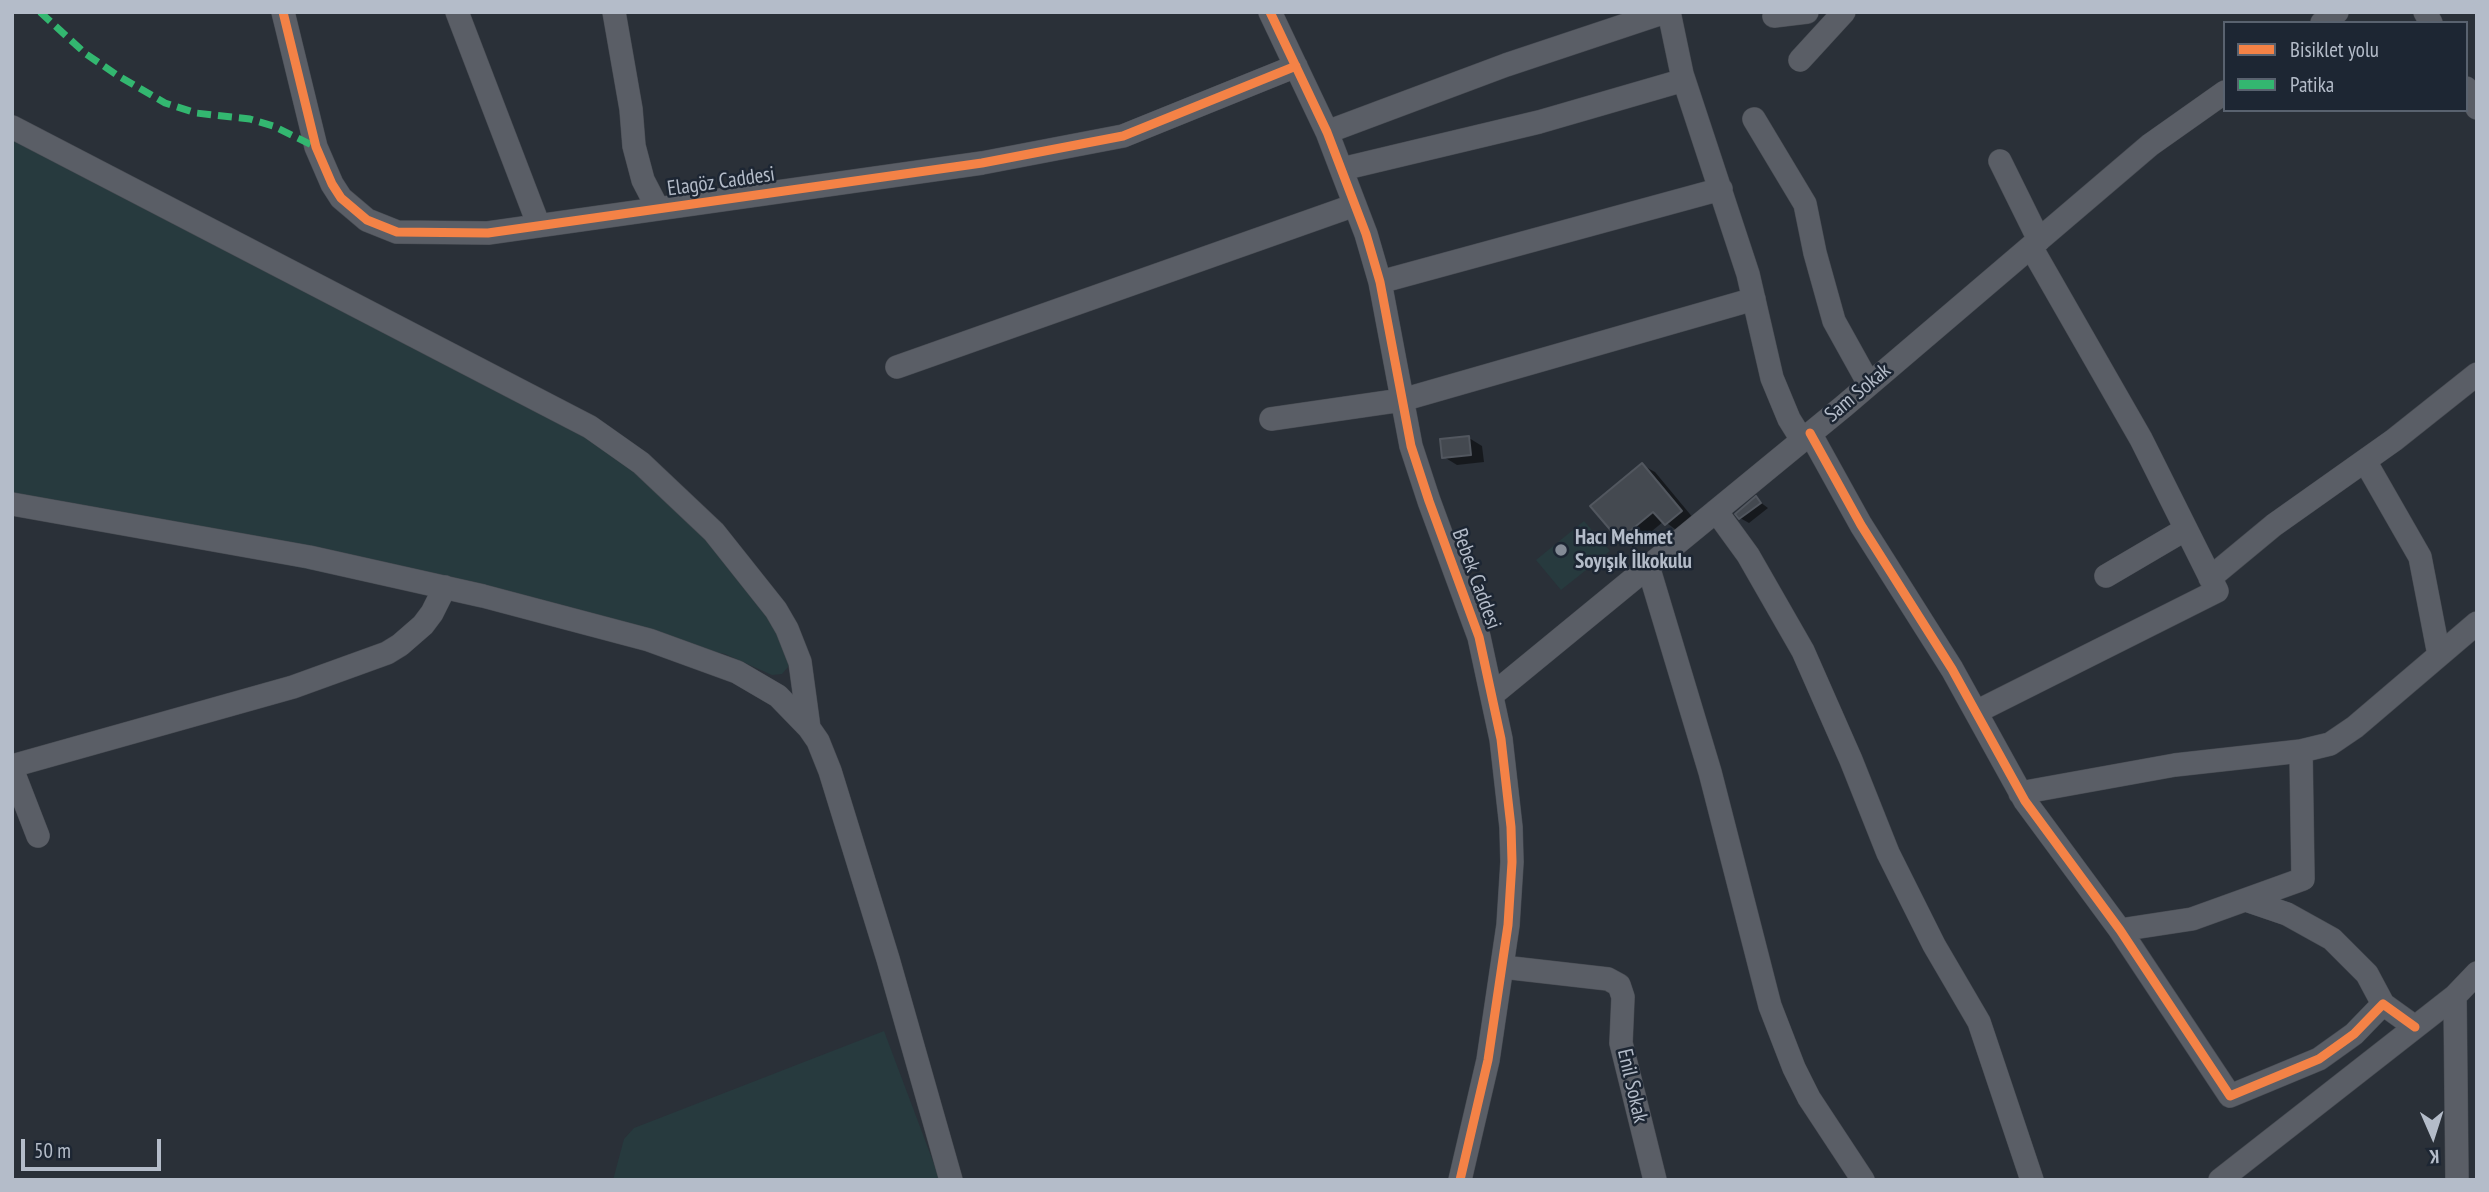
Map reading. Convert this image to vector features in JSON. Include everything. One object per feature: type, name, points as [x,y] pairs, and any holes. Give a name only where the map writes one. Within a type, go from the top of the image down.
[{"type":"street","name":"Elagöz Caddesi","points":[[283,12],[316,147],[332,184],[354,210],[367,220],[397,232],[488,233],[982,163],[1123,136],[1296,66]]},
{"type":"street","points":[[457,12],[539,226]]},
{"type":"street","points":[[614,12],[631,109],[634,146],[643,180],[658,209]]},
{"type":"street","name":"Bebek Caddesi","points":[[1270,12],[1327,132],[1380,282],[1419,474],[1479,637],[1501,740],[1511,827],[1511,898],[1488,1060],[1460,1180]]},
{"type":"street","points":[[1327,132],[1506,65],[1667,12],[1684,80],[1754,299],[1772,378],[1789,419],[1806,437],[1952,669],[2020,793],[2120,930],[2230,1096],[2319,1059],[2354,1034],[2383,1004]]},
{"type":"street","points":[[1774,16],[1807,12]]},
{"type":"street","points":[[1800,60],[1844,12]]},
{"type":"street","points":[[1342,169],[1539,122],[1684,80]]},
{"type":"street","points":[[2468,92],[2477,108]]},
{"type":"street","name":"Sam Sokak","points":[[1492,695],[1806,437],[2150,145],[2223,93]]},
{"type":"street","points":[[1754,119],[1805,204],[1834,321],[1869,384]]},
{"type":"street","points":[[12,127],[590,427],[641,463],[714,531],[776,610],[800,662],[809,728]]},
{"type":"street","points":[[1976,712],[2217,592],[2141,439],[2035,243],[2000,162]]},
{"type":"street","points":[[1380,282],[1721,189]]},
{"type":"street","points":[[897,367],[1355,205]]},
{"type":"street","points":[[1271,419],[1402,400],[1754,299]]},
{"type":"street","points":[[2210,578],[2274,525],[2365,461],[2477,374]]},
{"type":"street","points":[[2365,461],[2420,557],[2440,655]]},
{"type":"street","points":[[12,504],[245,544],[445,587],[649,639],[737,672],[778,696],[809,728],[818,741],[830,771],[888,959],[951,1180]]},
{"type":"street","points":[[1716,511],[1748,555],[1803,651],[1888,853],[1934,945],[1979,1022],[2032,1180]]},
{"type":"street","points":[[2106,576],[2186,529]]},
{"type":"street","points":[[1648,566],[1710,772],[1761,974],[1781,1038],[1809,1098],[1863,1180]]},
{"type":"street","points":[[38,836],[12,767],[293,687],[387,653],[423,625],[445,587]]},
{"type":"street","points":[[2020,793],[2175,765],[2318,748],[2343,736],[2477,623]]},
{"type":"street","points":[[2120,930],[2192,919],[2303,879],[2301,751]]},
{"type":"street","points":[[2246,900],[2287,914],[2332,939],[2367,974],[2383,1004],[2415,1027]]},
{"type":"street","name":"Enil Sokak","points":[[1503,967],[1608,979],[1619,985],[1623,997],[1621,1043],[1655,1180]]},
{"type":"street","points":[[2220,1180],[2455,996],[2477,973]]},
{"type":"street","points":[[2455,996],[2457,1180]]},
{"type":"green space","points":[[12,133],[525,398],[628,462],[738,571],[766,610],[790,662],[788,667],[782,674],[772,675],[725,654],[12,509]]},
{"type":"green space","points":[[1584,521],[1610,551],[1561,590],[1536,560]]},
{"type":"green space","points":[[884,1031],[940,1180],[613,1180],[624,1139],[634,1128]]},
{"type":"building","points":[[1469,436],[1471,455],[1442,458],[1440,439]]},
{"type":"building","points":[[1642,463],[1682,511],[1665,525],[1653,512],[1619,540],[1590,506]]},
{"type":"building","points":[[1756,496],[1761,503],[1739,519],[1735,514]]},
{"type":"marked path","points":[[40,12],[86,54],[165,103],[196,113],[250,119],[273,126],[316,147]]},
{"type":"cycle path","points":[[283,12],[316,147],[332,184],[341,198],[367,220],[397,232],[488,233],[982,163],[1123,136],[1296,66]]},
{"type":"cycle path","points":[[1270,12],[1327,132],[1366,234],[1380,282],[1411,446],[1479,637],[1501,739],[1511,827],[1508,925],[1488,1060],[1460,1180]]},
{"type":"cycle path","points":[[1810,433],[1861,525],[1952,669],[2025,801],[2120,930],[2230,1096],[2319,1059],[2354,1034],[2383,1004],[2415,1027]]},
{"type":"place","name":"Hacı Mehmet Soyışık İlkokulu","points":[[1561,550]]}]
